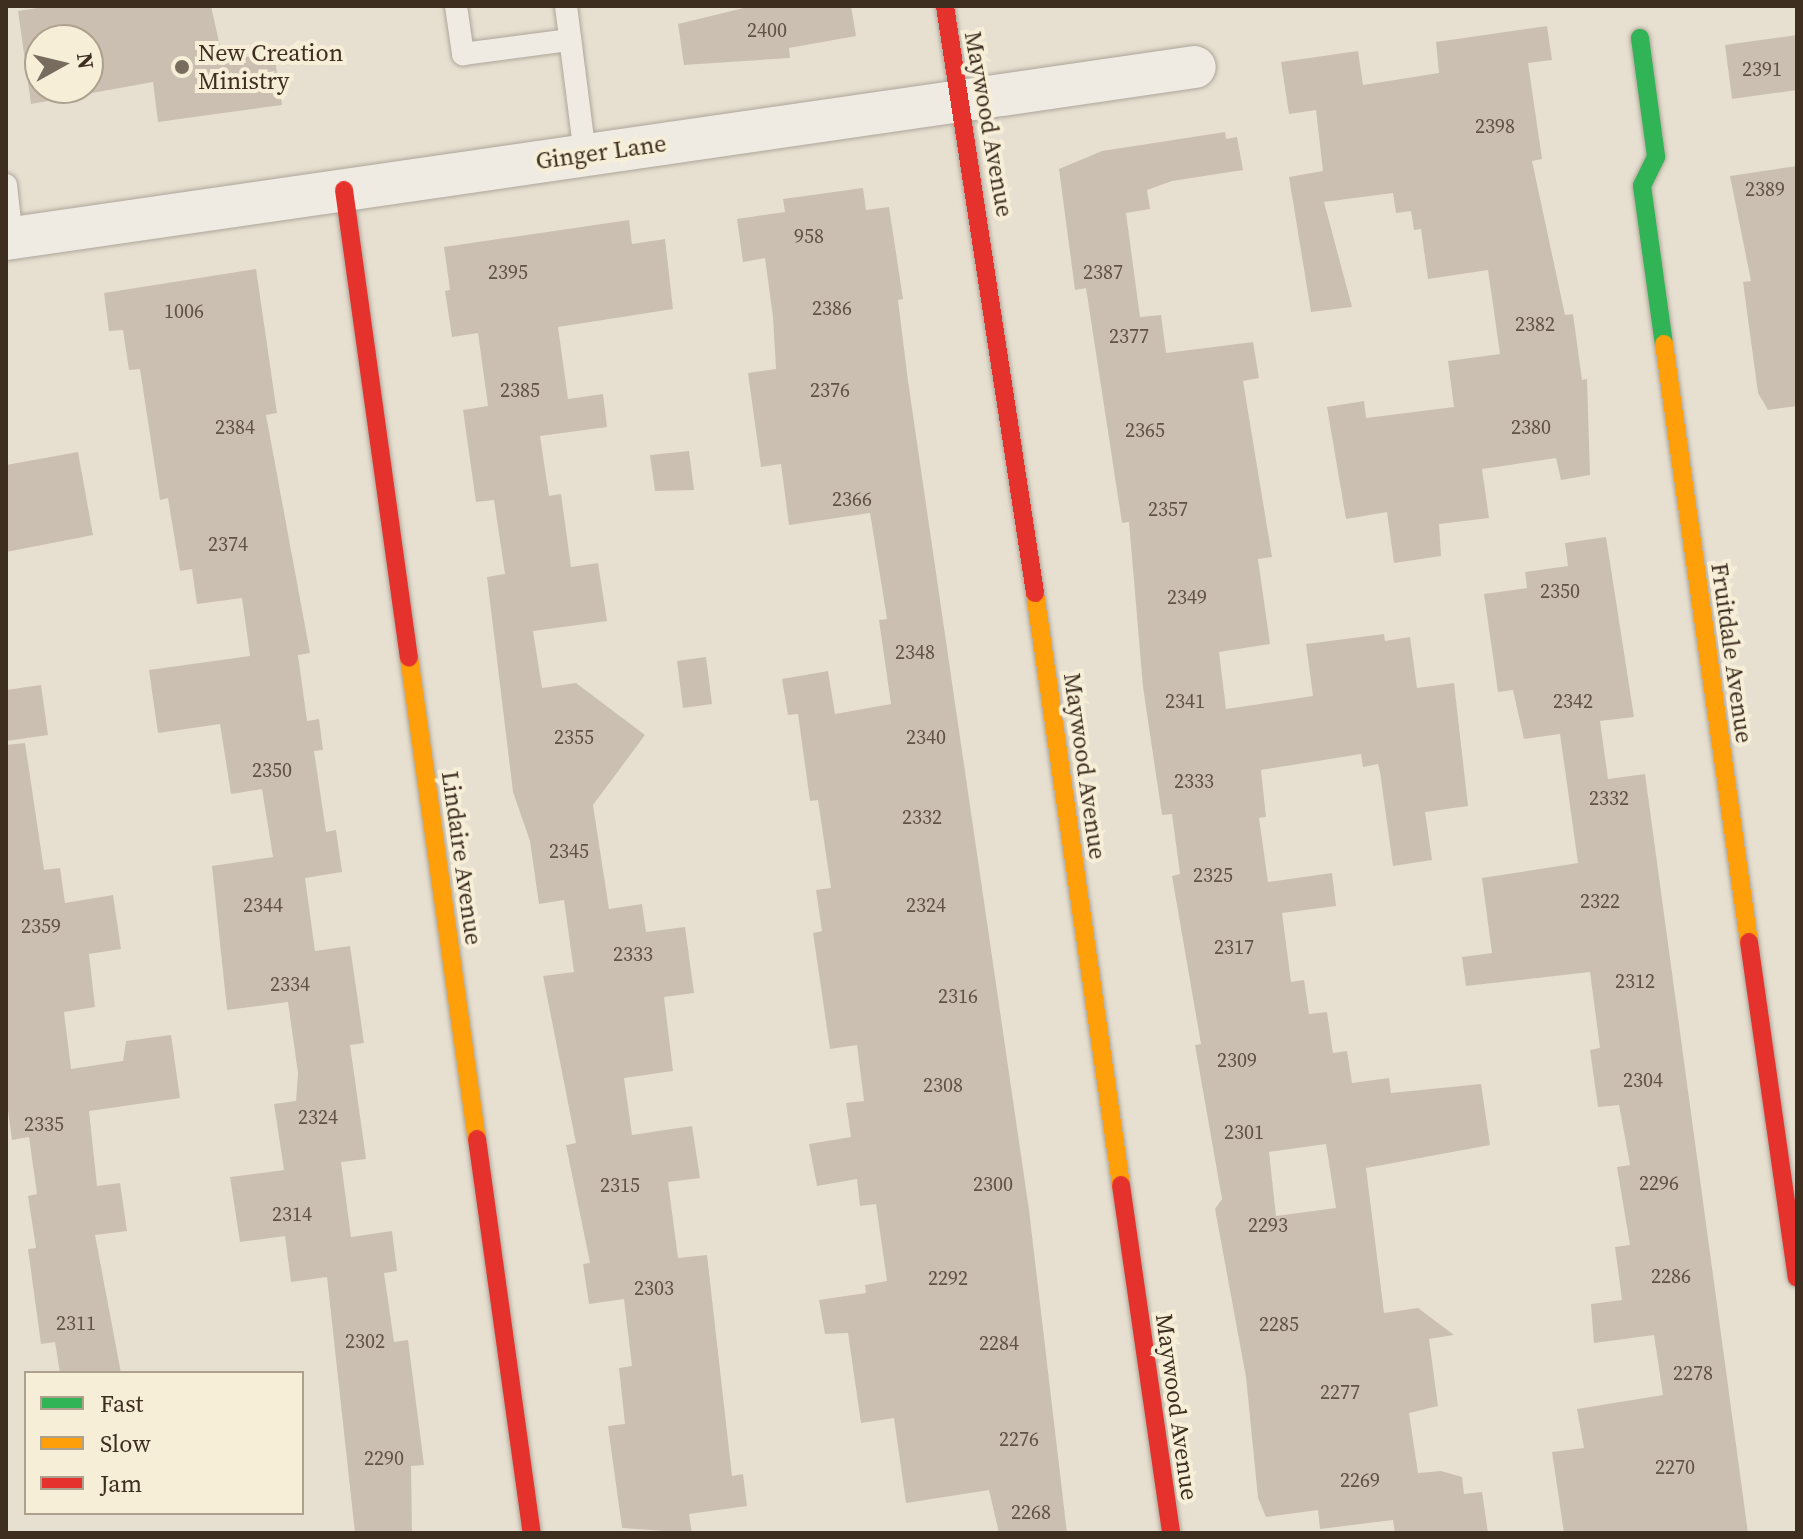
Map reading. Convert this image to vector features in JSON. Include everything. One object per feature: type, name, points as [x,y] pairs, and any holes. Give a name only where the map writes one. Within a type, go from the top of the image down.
[{"type":"street","name":"Maywood Avenue","points":[[945,6],[962,100],[1171,1533]]},
{"type":"street","name":"Fruitdale Avenue","points":[[1640,38],[1656,157],[1642,186],[1797,1278]]},
{"type":"street","name":"Ginger Lane","points":[[9,239],[1195,67]]},
{"type":"street","name":"Lindaire Avenue","points":[[344,190],[532,1533]]},
{"type":"lane","points":[[456,6],[463,54],[570,40]]},
{"type":"lane","points":[[566,6],[585,155]]},
{"type":"lane","points":[[6,185],[9,239]]},
{"type":"building","name":"New Creation Ministry","points":[[51,6],[211,6],[223,60],[274,53],[282,105],[158,122],[153,82],[104,91],[104,24],[24,24],[24,54],[18,11]]},
{"type":"building","points":[[752,6],[851,6],[856,36],[789,48],[790,58],[684,65],[678,24]]},
{"type":"building","points":[[1547,26],[1552,60],[1528,63],[1542,159],[1532,161],[1565,315],[1573,314],[1582,380],[1587,379],[1590,475],[1561,480],[1556,458],[1482,469],[1489,518],[1439,524],[1441,556],[1394,563],[1387,512],[1346,519],[1327,407],[1364,401],[1366,418],[1454,407],[1448,361],[1500,354],[1488,270],[1428,279],[1421,229],[1414,230],[1411,211],[1396,213],[1393,193],[1324,202],[1352,307],[1311,312],[1289,177],[1323,171],[1316,110],[1289,114],[1281,62],[1358,51],[1363,85],[1439,73],[1436,42]]},
{"type":"building","points":[[1797,35],[1797,90],[1732,99],[1725,45]]},
{"type":"building","points":[[1225,132],[1226,139],[1237,137],[1243,170],[1172,181],[1147,190],[1150,209],[1126,213],[1140,317],[1161,315],[1166,353],[1253,342],[1259,378],[1243,381],[1272,557],[1258,559],[1270,644],[1219,652],[1226,709],[1313,696],[1306,644],[1384,634],[1385,641],[1410,637],[1417,688],[1454,683],[1468,806],[1425,812],[1432,860],[1393,866],[1378,764],[1363,767],[1361,754],[1261,770],[1266,817],[1259,818],[1268,882],[1332,873],[1336,906],[1282,913],[1291,982],[1304,980],[1309,1014],[1327,1012],[1333,1053],[1347,1051],[1352,1083],[1389,1078],[1391,1093],[1481,1084],[1490,1145],[1366,1168],[1384,1313],[1418,1308],[1454,1335],[1429,1339],[1438,1406],[1409,1413],[1418,1473],[1441,1471],[1462,1477],[1464,1494],[1482,1492],[1488,1533],[1395,1533],[1393,1520],[1320,1529],[1318,1510],[1266,1517],[1258,1498],[1246,1377],[1215,1209],[1222,1199],[1195,1045],[1201,1044],[1172,876],[1180,874],[1172,814],[1162,815],[1143,687],[1129,522],[1122,523],[1086,288],[1075,290],[1059,169],[1102,151]],"holes":[[[1326,1144],[1336,1208],[1276,1216],[1269,1152]]]},
{"type":"building","points":[[1797,166],[1797,406],[1768,410],[1758,393],[1743,282],[1751,281],[1730,176]]},
{"type":"building","points":[[863,188],[866,210],[889,207],[903,299],[898,300],[908,381],[1029,1210],[1067,1533],[999,1533],[989,1490],[906,1503],[894,1418],[861,1423],[848,1333],[825,1334],[819,1300],[866,1293],[865,1285],[887,1281],[876,1204],[860,1206],[857,1179],[817,1186],[809,1144],[851,1137],[846,1103],[864,1101],[857,1045],[830,1049],[813,933],[822,931],[816,890],[831,888],[818,800],[810,801],[798,714],[788,715],[782,679],[828,671],[835,714],[891,704],[879,620],[887,619],[870,513],[789,525],[781,464],[761,467],[748,373],[776,369],[773,317],[765,258],[743,262],[737,219],[785,212],[783,199]]},
{"type":"building","points":[[629,220],[632,244],[665,239],[673,309],[558,327],[568,399],[603,394],[607,427],[540,436],[549,496],[561,494],[571,567],[598,563],[607,621],[533,631],[542,688],[576,683],[645,735],[593,805],[609,909],[642,904],[646,932],[685,927],[694,993],[664,997],[673,1071],[624,1078],[632,1135],[692,1126],[700,1178],[668,1182],[678,1258],[707,1255],[732,1476],[743,1474],[747,1506],[689,1514],[692,1533],[622,1528],[608,1426],[625,1424],[619,1368],[632,1366],[624,1299],[589,1304],[583,1264],[590,1263],[566,1145],[576,1143],[543,976],[574,972],[564,900],[539,904],[530,841],[513,792],[487,577],[505,574],[494,500],[476,502],[463,410],[488,406],[478,333],[452,337],[445,291],[450,290],[444,247]]},
{"type":"building","points":[[256,269],[277,413],[266,415],[310,653],[298,655],[307,721],[319,719],[323,750],[314,751],[326,832],[336,830],[342,872],[305,878],[315,951],[350,946],[364,1043],[350,1045],[366,1159],[341,1162],[351,1237],[392,1231],[397,1271],[384,1273],[394,1342],[408,1340],[424,1465],[411,1466],[412,1533],[355,1533],[327,1277],[291,1282],[285,1236],[240,1242],[230,1177],[284,1170],[274,1104],[296,1101],[298,1073],[288,1002],[227,1010],[212,866],[273,857],[262,789],[231,794],[220,724],[158,733],[149,670],[250,656],[242,598],[197,604],[192,569],[180,571],[168,498],[160,500],[140,369],[129,370],[123,330],[109,331],[104,293]]},
{"type":"building","points":[[689,451],[694,490],[655,491],[650,455]]},
{"type":"building","points":[[78,452],[93,535],[6,552],[6,465]]},
{"type":"building","points":[[1606,537],[1634,717],[1600,721],[1608,779],[1645,774],[1748,1533],[1564,1533],[1552,1452],[1584,1448],[1577,1409],[1663,1395],[1654,1335],[1594,1343],[1591,1304],[1622,1300],[1615,1247],[1630,1245],[1617,1167],[1630,1165],[1619,1105],[1598,1107],[1590,1050],[1600,1048],[1590,972],[1466,986],[1462,957],[1492,953],[1482,878],[1578,863],[1560,734],[1524,739],[1513,690],[1498,692],[1484,594],[1527,588],[1525,572],[1568,566],[1565,543]]},
{"type":"building","points":[[706,657],[712,704],[683,708],[677,661]]},
{"type":"building","points":[[41,685],[48,735],[6,741],[6,690]]},
{"type":"building","points":[[25,743],[44,870],[60,868],[65,903],[113,895],[121,949],[89,954],[95,1007],[64,1012],[71,1069],[123,1061],[126,1041],[171,1035],[180,1098],[89,1111],[97,1186],[120,1183],[127,1231],[95,1235],[121,1371],[60,1371],[55,1342],[41,1344],[28,1249],[36,1248],[28,1196],[37,1194],[29,1137],[12,1140],[6,1095],[6,745]]},
{"type":"traffic: fast","points":[[1640,38],[1656,157],[1642,186],[1664,344]]},
{"type":"traffic: slow","points":[[1664,344],[1749,942]]},
{"type":"traffic: slow","points":[[1035,593],[1121,1185]]},
{"type":"traffic: slow","points":[[409,657],[477,1139]]},
{"type":"traffic: jam","points":[[945,6],[1035,593]]},
{"type":"traffic: jam","points":[[344,190],[409,657]]},
{"type":"traffic: jam","points":[[1749,942],[1797,1278]]},
{"type":"traffic: jam","points":[[477,1139],[532,1533]]},
{"type":"traffic: jam","points":[[1121,1185],[1171,1533]]},
{"type":"place","name":"New Creation Ministry","points":[[182,67]]}]
